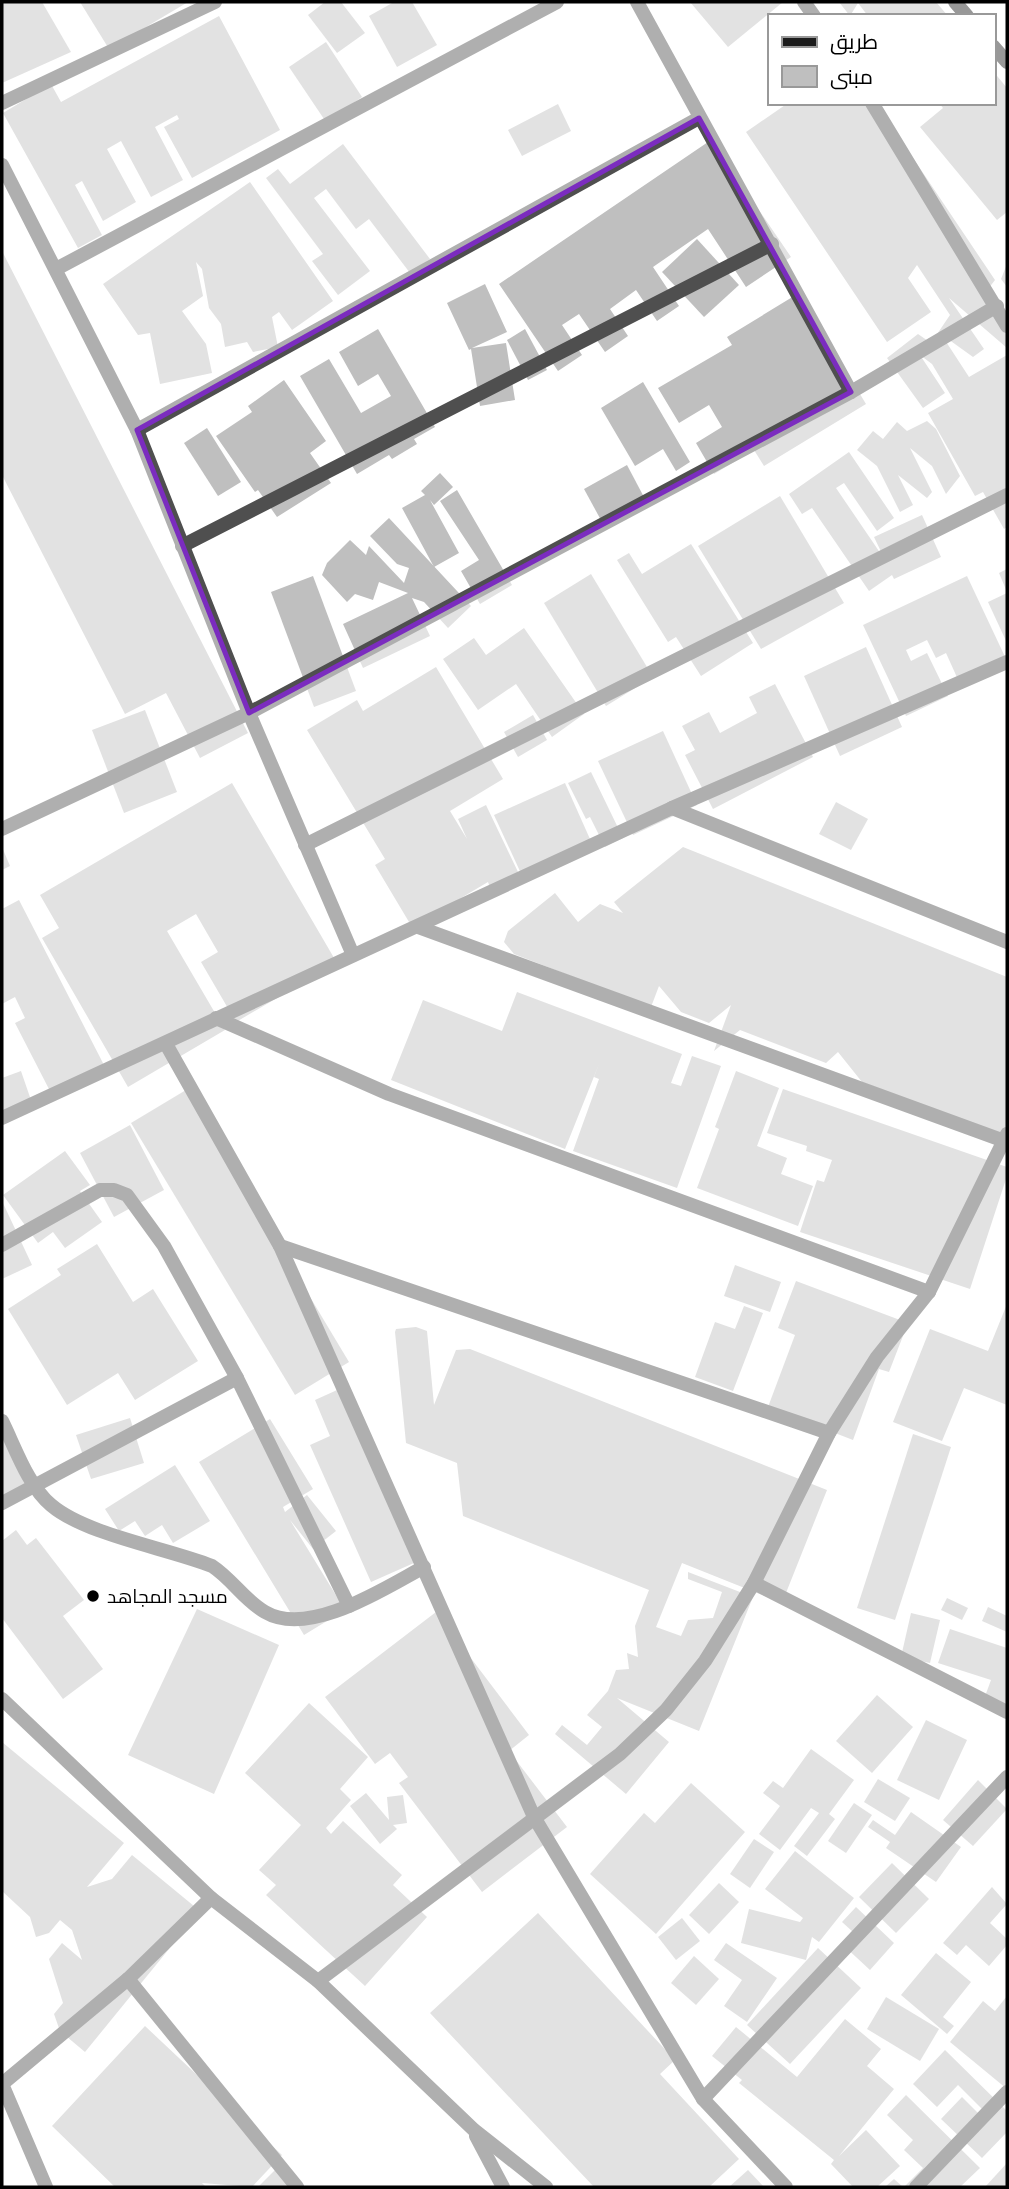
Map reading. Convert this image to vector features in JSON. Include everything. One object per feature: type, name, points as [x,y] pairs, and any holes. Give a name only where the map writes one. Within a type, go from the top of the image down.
[{"type":"main road","points":[[995,48],[1007,62]]},
{"type":"street","points":[[2,103],[215,2]]},
{"type":"street","points":[[56,269],[557,2]]},
{"type":"street","points":[[637,2],[851,392]]},
{"type":"street","points":[[873,105],[1007,326]]},
{"type":"street","points":[[137,430],[699,118]]},
{"type":"street","points":[[2,165],[137,430],[249,713],[353,955]]},
{"type":"street","points":[[182,546],[772,244]]},
{"type":"street","points":[[2,829],[249,713],[851,392],[997,306]]},
{"type":"street","points":[[305,845],[1007,495]]},
{"type":"street","points":[[2,1118],[672,808],[1007,662]]},
{"type":"street","points":[[672,808],[1007,942]]},
{"type":"street","points":[[318,1981],[621,1754],[666,1710],[705,1661],[754,1583],[829,1433],[877,1357],[929,1292],[1006,1139],[418,927]]},
{"type":"street","points":[[216,1018],[389,1094],[929,1292]]},
{"type":"street","points":[[166,1044],[280,1246],[534,1817],[703,2099],[786,2187]]},
{"type":"street","points":[[2,1245],[100,1190],[127,1195],[164,1246],[237,1378],[349,1606]]},
{"type":"street","points":[[280,1246],[829,1433]]},
{"type":"street","points":[[2,1503],[237,1378]]},
{"type":"street","points":[[2,1421],[35,1484],[50,1505],[78,1520],[212,1566],[230,1577],[247,1598],[276,1618],[291,1620],[349,1606],[424,1567]]},
{"type":"street","points":[[754,1583],[1007,1712]]},
{"type":"street","points":[[2,1699],[211,1898],[318,1981],[474,2130],[546,2187]]},
{"type":"street","points":[[703,2099],[1007,1777]]},
{"type":"street","points":[[46,2187],[2,2084],[128,1979],[211,1898]]},
{"type":"street","points":[[128,1979],[297,2187]]},
{"type":"street","points":[[916,2187],[1007,2092]]},
{"type":"street","points":[[474,2130],[503,2187]]},
{"type":"highlighted area","points":[[699,118],[851,392],[249,713],[137,430]]},
{"type":"building","points":[[2,2],[42,2],[71,52],[2,83]]},
{"type":"building","points":[[80,2],[188,2],[109,49]]},
{"type":"building","points":[[325,2],[341,2],[365,33],[337,53],[308,15]]},
{"type":"building","points":[[394,2],[412,2],[437,45],[397,67],[369,16]]},
{"type":"building","points":[[690,2],[783,2],[768,14],[728,47]]},
{"type":"building","points":[[839,2],[936,2],[946,14],[866,14],[858,3],[851,14]]},
{"type":"building","points":[[219,16],[280,130],[192,178],[164,127],[179,119],[177,115],[155,127],[183,180],[151,197],[121,141],[107,149],[136,202],[103,221],[82,181],[75,185],[102,235],[78,248],[3,113],[51,84],[61,102]]},
{"type":"building","points":[[326,42],[362,97],[326,122],[289,67]]},
{"type":"building","points":[[995,73],[1007,88],[1007,212],[997,220],[920,127],[943,108],[941,105],[995,105]]},
{"type":"building","points":[[558,104],[571,131],[522,156],[508,130]]},
{"type":"building","points":[[785,105],[877,105],[995,280],[985,293],[1007,326],[1007,348],[949,298],[984,349],[973,357],[941,334],[969,377],[1007,355],[1007,527],[1004,529],[983,492],[975,496],[928,413],[953,399],[932,364],[920,355],[945,393],[923,408],[887,358],[918,334],[931,343],[950,315],[917,265],[908,278],[931,312],[887,342],[746,132]]},
{"type":"building","points":[[711,140],[791,257],[746,287],[708,229],[653,267],[679,306],[657,321],[636,290],[610,309],[628,336],[605,352],[579,314],[562,325],[582,355],[558,371],[499,284]]},
{"type":"building","points":[[343,144],[430,259],[410,273],[369,219],[356,229],[326,189],[314,198],[370,271],[338,295],[312,261],[323,254],[266,178],[278,169],[290,184]]},
{"type":"building","points":[[250,182],[333,301],[292,330],[279,312],[272,317],[278,347],[253,352],[247,342],[225,347],[221,324],[209,308],[202,269],[196,262],[203,296],[182,311],[206,344],[212,373],[160,384],[150,333],[138,335],[103,284]]},
{"type":"building","points":[[697,239],[739,285],[704,317],[662,272]]},
{"type":"building","points":[[2,251],[248,733],[200,758],[166,693],[125,714],[2,475]]},
{"type":"building","points":[[1007,264],[1007,287],[1001,279]]},
{"type":"building","points":[[485,284],[507,332],[472,348],[506,343],[515,400],[480,406],[471,349],[469,350],[447,303]]},
{"type":"building","points":[[799,293],[866,404],[764,466],[754,450],[714,474],[696,443],[722,427],[709,405],[679,423],[658,388],[732,345],[727,337]]},
{"type":"building","points":[[378,329],[435,427],[414,439],[417,444],[392,459],[389,455],[357,474],[300,376],[329,359],[361,413],[391,396],[378,374],[358,386],[339,352]]},
{"type":"building","points":[[525,329],[547,370],[528,380],[507,340]]},
{"type":"building","points":[[284,380],[326,441],[310,453],[331,483],[277,517],[258,490],[255,492],[216,436],[252,412],[248,406]]},
{"type":"building","points":[[643,382],[690,462],[676,471],[663,449],[635,466],[601,408]]},
{"type":"building","points":[[927,421],[936,429],[960,476],[946,494],[932,466],[910,448],[932,492],[927,498],[898,475],[913,505],[900,512],[877,466],[857,450],[873,431],[883,439],[897,422],[907,431]]},
{"type":"building","points":[[207,428],[241,482],[218,496],[184,443]]},
{"type":"building","points":[[849,452],[894,518],[877,531],[844,483],[836,488],[885,560],[874,537],[922,515],[941,557],[894,579],[892,575],[869,591],[812,508],[802,514],[789,494]]},
{"type":"building","points":[[627,465],[645,499],[602,522],[584,489]]},
{"type":"building","points":[[440,473],[453,487],[434,505],[430,500],[459,553],[434,567],[402,508],[425,495],[421,491]]},
{"type":"building","points":[[457,490],[512,585],[480,604],[461,571],[479,560],[440,501]]},
{"type":"building","points":[[780,496],[844,603],[761,649],[698,546]]},
{"type":"building","points":[[389,518],[471,606],[448,628],[424,602],[412,598],[430,636],[363,668],[343,624],[408,593],[379,582],[373,600],[355,594],[347,602],[322,575],[327,563],[350,540],[366,555],[369,546],[404,583],[409,568],[397,564],[370,536]]},
{"type":"building","points":[[691,544],[753,643],[701,676],[676,637],[668,642],[617,560],[629,553],[642,574]]},
{"type":"building","points":[[1007,569],[1007,592],[999,573]]},
{"type":"building","points":[[591,574],[653,677],[606,706],[544,603]]},
{"type":"building","points":[[313,576],[356,691],[314,707],[271,592]]},
{"type":"building","points":[[967,576],[1007,661],[960,684],[946,653],[936,658],[927,640],[906,650],[911,661],[927,653],[948,696],[906,716],[863,625]]},
{"type":"building","points":[[1007,593],[1007,643],[988,602]]},
{"type":"building","points":[[524,628],[584,714],[552,737],[516,684],[478,710],[443,659],[474,638],[486,655]]},
{"type":"building","points":[[866,647],[902,727],[840,756],[804,676]]},
{"type":"building","points":[[436,667],[503,779],[450,811],[467,839],[458,819],[486,805],[519,874],[490,888],[488,882],[412,927],[375,865],[385,859],[307,730],[357,700],[363,711]]},
{"type":"building","points":[[775,684],[813,757],[713,809],[685,755],[695,750],[682,726],[709,712],[720,733],[757,713],[749,697]]},
{"type":"building","points":[[145,710],[177,792],[124,813],[92,730]]},
{"type":"building","points":[[533,715],[547,740],[518,757],[504,732]]},
{"type":"building","points":[[663,731],[697,805],[633,835],[598,761]]},
{"type":"building","points":[[591,772],[623,838],[605,847],[590,817],[586,819],[568,783]]},
{"type":"building","points":[[232,783],[337,963],[236,1022],[201,962],[218,952],[196,914],[167,931],[225,1030],[128,1087],[42,938],[59,928],[40,895]]},
{"type":"building","points":[[565,783],[594,848],[524,880],[494,815]]},
{"type":"building","points":[[836,802],[868,819],[851,850],[819,834]]},
{"type":"building","points":[[2,847],[10,866],[2,870]]},
{"type":"building","points":[[683,847],[1007,977],[1007,1138],[862,1082],[838,1052],[826,1063],[740,1030],[714,1051],[731,1005],[709,1023],[681,1012],[659,986],[651,1007],[514,954],[504,942],[508,931],[555,893],[578,922],[600,904],[623,913],[614,902]]},
{"type":"building","points":[[19,900],[104,1065],[51,1093],[15,1023],[25,1018],[15,997],[2,1004],[2,909]]},
{"type":"building","points":[[517,992],[682,1054],[671,1083],[681,1086],[692,1056],[721,1066],[677,1188],[573,1151],[599,1079],[594,1077],[599,1064],[565,1149],[391,1080],[423,1000],[502,1031]]},
{"type":"building","points":[[21,1071],[33,1106],[2,1117],[2,1078]]},
{"type":"building","points":[[736,1071],[779,1088],[757,1146],[787,1158],[781,1174],[813,1186],[798,1226],[697,1188],[719,1129],[715,1127]]},
{"type":"building","points":[[783,1089],[1007,1167],[1007,1176],[970,1289],[800,1232],[817,1180],[824,1182],[832,1160],[806,1151],[807,1146],[767,1133]]},
{"type":"building","points":[[186,1090],[349,1362],[295,1395],[131,1123]]},
{"type":"building","points":[[130,1125],[164,1190],[114,1217],[80,1153]]},
{"type":"building","points":[[65,1151],[90,1185],[80,1191],[102,1222],[65,1248],[53,1232],[38,1243],[3,1195]]},
{"type":"building","points":[[2,1201],[32,1265],[2,1279]]},
{"type":"building","points":[[97,1244],[133,1302],[153,1289],[198,1361],[135,1400],[118,1373],[67,1405],[8,1309],[61,1275],[57,1269]]},
{"type":"building","points":[[735,1265],[781,1282],[770,1312],[724,1296]]},
{"type":"building","points":[[796,1281],[908,1323],[889,1372],[879,1369],[853,1440],[768,1407],[795,1335],[778,1328]]},
{"type":"building","points":[[1007,1304],[1007,1405],[964,1388],[942,1441],[893,1422],[930,1329],[988,1351]]},
{"type":"building","points":[[744,1306],[763,1313],[733,1391],[695,1377],[715,1322],[735,1329]]},
{"type":"building","points":[[416,1327],[427,1331],[434,1405],[456,1350],[470,1349],[827,1490],[782,1603],[682,1563],[656,1627],[681,1636],[688,1620],[713,1618],[722,1592],[688,1579],[688,1572],[753,1597],[699,1731],[617,1698],[669,1742],[626,1794],[555,1734],[562,1725],[587,1745],[602,1727],[587,1715],[608,1691],[616,1670],[629,1669],[627,1653],[638,1657],[635,1626],[649,1590],[463,1516],[457,1463],[406,1443],[395,1332],[396,1329]]},
{"type":"building","points":[[346,1386],[423,1559],[371,1582],[310,1445],[330,1436],[315,1400]]},
{"type":"building","points":[[2,1418],[42,1485],[2,1510]]},
{"type":"building","points":[[130,1418],[144,1463],[91,1479],[76,1435]]},
{"type":"building","points":[[270,1419],[313,1489],[283,1507],[285,1512],[307,1495],[336,1531],[313,1549],[290,1520],[345,1610],[304,1635],[199,1462]]},
{"type":"building","points":[[913,1434],[951,1447],[895,1620],[857,1608]]},
{"type":"building","points":[[175,1465],[210,1521],[173,1543],[162,1525],[145,1536],[135,1521],[119,1531],[105,1509]]},
{"type":"building","points":[[16,1530],[27,1545],[36,1538],[84,1600],[63,1616],[103,1669],[63,1699],[2,1618],[2,1541]]},
{"type":"building","points":[[947,1598],[968,1608],[962,1620],[941,1610]]},
{"type":"building","points":[[988,1607],[1007,1616],[1007,1632],[982,1621]]},
{"type":"building","points":[[197,1609],[279,1645],[214,1794],[128,1755]]},
{"type":"building","points":[[436,1612],[529,1735],[509,1751],[567,1827],[482,1892],[399,1783],[408,1777],[390,1753],[375,1764],[325,1697]]},
{"type":"building","points":[[911,1613],[940,1620],[930,1663],[901,1657]]},
{"type":"building","points":[[950,1629],[1007,1648],[1007,1707],[984,1699],[991,1680],[938,1663]]},
{"type":"building","points":[[877,1695],[913,1727],[872,1773],[836,1741]]},
{"type":"building","points":[[309,1703],[368,1757],[340,1789],[351,1800],[326,1828],[331,1834],[343,1821],[402,1875],[393,1885],[427,1917],[365,1986],[266,1895],[276,1885],[259,1870],[301,1825],[245,1773]]},
{"type":"building","points":[[926,1720],[967,1740],[939,1800],[897,1780]]},
{"type":"building","points":[[2,1742],[124,1843],[87,1887],[112,1879],[132,1855],[200,1911],[85,2052],[60,2031],[54,2014],[63,2003],[49,1959],[62,1943],[82,1960],[72,1930],[60,1920],[49,1933],[36,1937],[30,1917],[2,1891]]},
{"type":"building","points":[[811,1749],[854,1780],[829,1814],[835,1819],[807,1856],[794,1846],[819,1813],[811,1808],[780,1850],[759,1834],[780,1806],[763,1793],[773,1781],[783,1788]]},
{"type":"building","points":[[878,1779],[910,1798],[895,1821],[864,1802]]},
{"type":"building","points":[[978,1780],[1007,1809],[973,1846],[943,1820]]},
{"type":"building","points":[[691,1783],[745,1832],[656,1934],[590,1874],[644,1813],[655,1823]]},
{"type":"building","points":[[366,1793],[389,1820],[387,1797],[403,1795],[407,1823],[393,1825],[397,1829],[380,1844],[350,1806]]},
{"type":"building","points":[[854,1803],[872,1815],[846,1853],[828,1841]]},
{"type":"building","points":[[911,1812],[961,1847],[936,1882],[886,1848],[890,1842],[868,1827],[873,1820],[895,1835]]},
{"type":"building","points":[[754,1839],[774,1852],[750,1888],[730,1874]]},
{"type":"building","points":[[795,1851],[854,1898],[819,1942],[812,1937],[806,1960],[741,1943],[749,1909],[800,1922],[803,1918],[765,1889]]},
{"type":"building","points":[[892,1863],[929,1899],[896,1933],[859,1897]]},
{"type":"building","points":[[719,1883],[739,1902],[709,1934],[689,1915]]},
{"type":"building","points":[[992,1887],[1007,1904],[990,1923],[1007,1939],[1007,1945],[989,1966],[966,1945],[957,1955],[943,1943]]},
{"type":"building","points":[[856,1907],[894,1943],[870,1970],[842,1944],[853,1932],[842,1922]]},
{"type":"building","points":[[538,1913],[675,2060],[660,2074],[739,2159],[709,2187],[594,2187],[430,2013]]},
{"type":"building","points":[[682,1918],[700,1941],[676,1960],[658,1937]]},
{"type":"building","points":[[726,1943],[777,1978],[747,2022],[724,2006],[742,1980],[714,1960]]},
{"type":"building","points":[[818,1948],[861,1988],[790,2064],[747,2025]]},
{"type":"building","points":[[936,1953],[971,1982],[943,2017],[954,2026],[947,2034],[901,1995]]},
{"type":"building","points":[[694,1956],[719,1979],[696,2005],[671,1983]]},
{"type":"building","points":[[1007,1996],[1007,2089],[950,2042],[983,2001],[995,2011]]},
{"type":"building","points":[[886,1997],[939,2029],[920,2061],[867,2029]]},
{"type":"building","points":[[845,2019],[881,2049],[867,2066],[894,2089],[839,2156],[866,2130],[900,2166],[877,2187],[853,2187],[831,2164],[834,2160],[739,2083],[742,2080],[712,2056],[736,2027],[797,2077]]},
{"type":"building","points":[[145,2026],[282,2155],[252,2187],[202,2183],[206,2187],[115,2187],[52,2126]]},
{"type":"building","points":[[945,2050],[1007,2111],[1007,2132],[982,2158],[941,2119],[962,2097],[978,2113],[982,2109],[958,2085],[937,2107],[913,2084]]},
{"type":"building","points":[[906,2095],[980,2168],[960,2187],[904,2187],[923,2168],[904,2150],[913,2140],[887,2115]]},
{"type":"building","points":[[1007,2163],[1007,2187],[985,2187]]},
{"type":"building","points":[[275,2170],[292,2187],[258,2187]]},
{"type":"building","points":[[748,2170],[764,2187],[729,2187]]},
{"type":"building","points":[[894,2179],[903,2187],[885,2187]]},
{"type":"place","name":"مسجد المجاهد","points":[[93,1596]]}]
